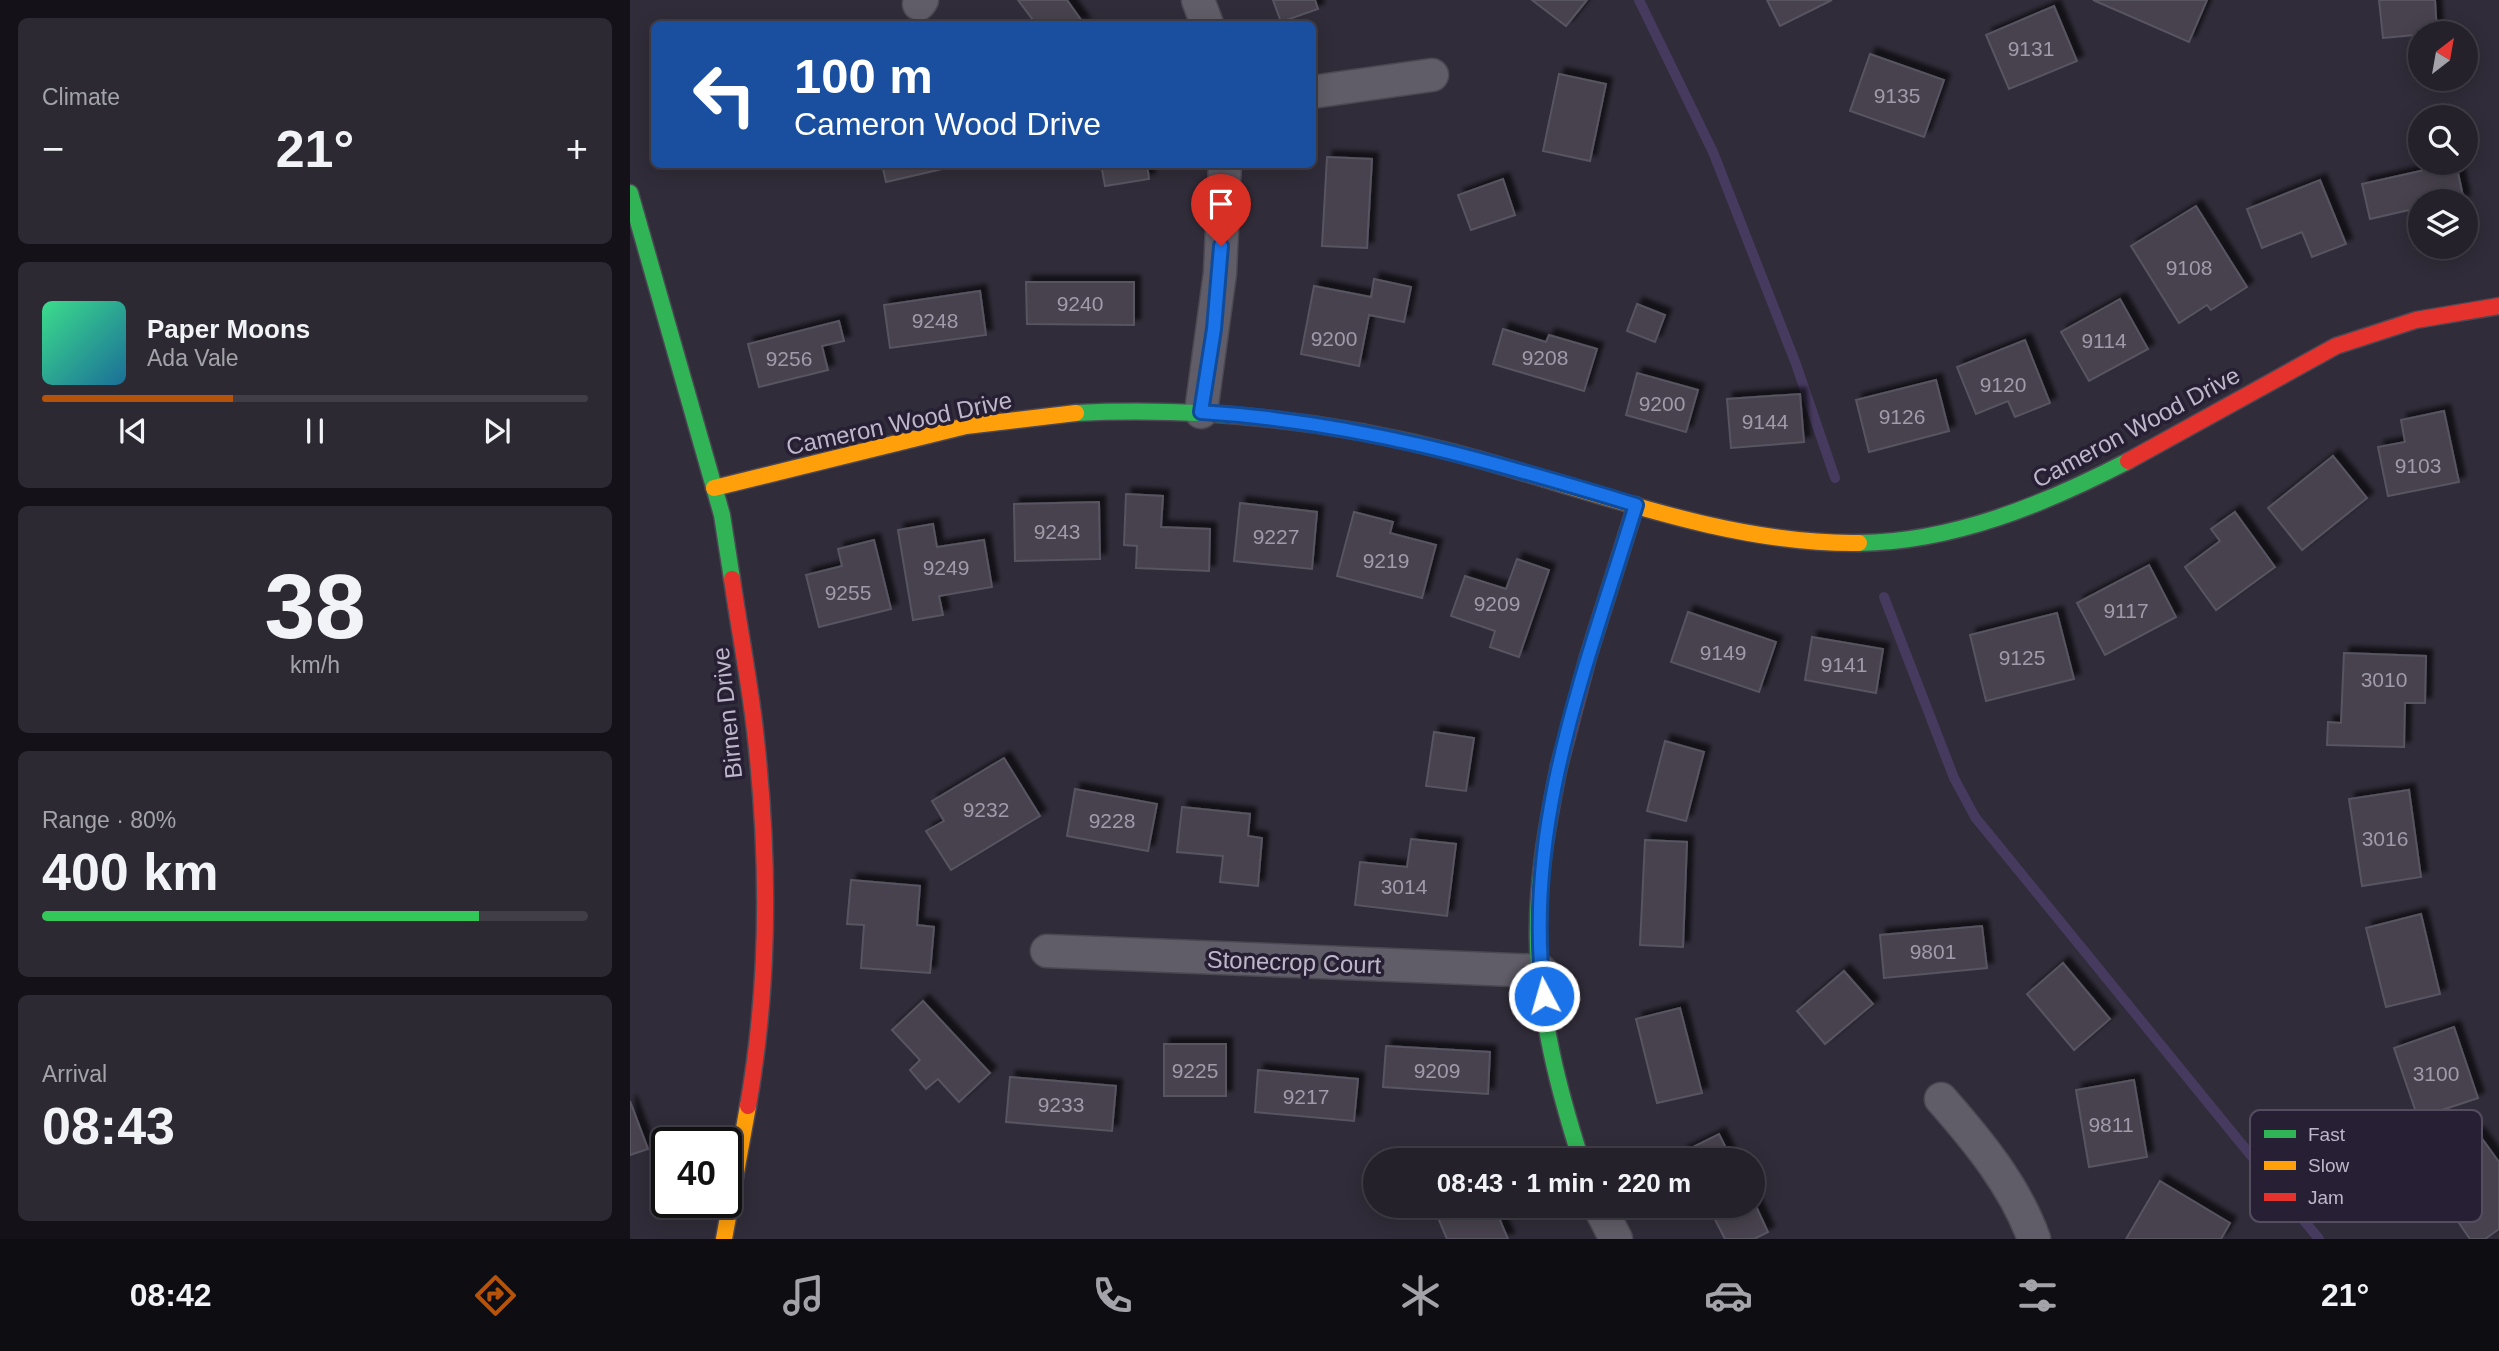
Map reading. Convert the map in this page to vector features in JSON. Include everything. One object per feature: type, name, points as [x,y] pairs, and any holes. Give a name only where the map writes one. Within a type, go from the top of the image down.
[{"type":"street","points":[[1198,0],[1206,21]]},
{"type":"street","points":[[1316,91],[1432,75]]},
{"type":"street","points":[[1201,412],[1220,273],[1225,168]]},
{"type":"street","name":"Birnen Drive","points":[[630,193],[722,515],[754,723],[764,918],[763,969],[751,1087],[724,1239]]},
{"type":"street","name":"Cameron Wood Drive","points":[[714,488],[975,425],[1060,414],[1201,412],[1266,417],[1374,433],[1485,459],[1678,518],[1819,542],[1883,543],[1945,533],[2004,517],[2074,490],[2336,346],[2437,314],[2499,306]]},
{"type":"street","points":[[1578,1148],[1550,1045],[1538,918],[1547,823],[1565,736],[1636,505]]},
{"type":"street","name":"Stonecrop Court","points":[[1047,951],[1541,971]]},
{"type":"street","points":[[1941,1099],[2011,1190],[2034,1239]]},
{"type":"street","points":[[1605,1218],[1616,1239]]},
{"type":"building","points":[[1018,0],[1067,0],[1082,21],[1034,21]]},
{"type":"building","points":[[1273,0],[1315,0],[1318,9],[1281,21]]},
{"type":"building","points":[[1532,0],[1587,0],[1566,26]]},
{"type":"building","points":[[1767,0],[1832,0],[1780,26]]},
{"type":"building","points":[[2093,0],[2207,0],[2189,42]]},
{"type":"building","points":[[2379,0],[2435,0],[2436,21],[2408,21],[2408,36],[2383,38]]},
{"type":"building","points":[[2054,6],[2077,61],[2009,89],[1986,35]]},
{"type":"building","points":[[1870,54],[1944,80],[1924,137],[1850,111]]},
{"type":"building","points":[[1559,74],[1606,84],[1590,161],[1543,151]]},
{"type":"building","points":[[1327,157],[1372,159],[1367,248],[1322,246]]},
{"type":"building","points":[[883,168],[947,168],[886,182]]},
{"type":"building","points":[[1102,168],[1148,168],[1149,179],[1105,186]]},
{"type":"building","points":[[2408,174],[2459,175],[2461,189],[2408,189],[2408,210],[2370,219],[2362,184]]},
{"type":"building","points":[[1503,179],[1515,215],[1471,230],[1458,195]]},
{"type":"building","points":[[2320,180],[2346,244],[2312,257],[2302,232],[2262,248],[2247,209]]},
{"type":"building","points":[[2196,206],[2247,287],[2211,310],[2207,305],[2179,323],[2131,246]]},
{"type":"building","points":[[1374,279],[1411,287],[1404,322],[1369,315],[1359,366],[1301,354],[1314,286],[1371,297]]},
{"type":"building","points":[[1026,282],[1134,282],[1134,325],[1027,324]]},
{"type":"building","points":[[980,291],[986,335],[890,348],[884,305]]},
{"type":"building","points":[[2120,299],[2148,349],[2089,381],[2061,332]]},
{"type":"building","points":[[1637,304],[1665,315],[1655,342],[1627,331]]},
{"type":"building","points":[[839,321],[844,341],[822,346],[828,370],[759,387],[748,344]]},
{"type":"building","points":[[1503,329],[1546,342],[1549,335],[1597,349],[1584,391],[1493,364]]},
{"type":"building","points":[[2025,340],[2050,403],[2015,417],[2008,401],[1976,414],[1957,367]]},
{"type":"building","points":[[1637,373],[1698,390],[1686,432],[1626,415]]},
{"type":"building","points":[[1936,380],[1949,431],[1869,452],[1856,400]]},
{"type":"building","points":[[1800,394],[1804,442],[1731,448],[1727,399]]},
{"type":"building","points":[[2444,411],[2459,482],[2388,496],[2378,447],[2405,442],[2401,420]]},
{"type":"building","points":[[2333,456],[2367,498],[2302,550],[2268,508]]},
{"type":"building","points":[[1126,494],[1163,496],[1161,527],[1210,529],[1209,571],[1136,568],[1137,546],[1124,545]]},
{"type":"building","points":[[1099,502],[1100,559],[1015,561],[1014,504]]},
{"type":"building","points":[[1240,503],[1317,512],[1312,569],[1234,561]]},
{"type":"building","points":[[1354,512],[1393,522],[1390,533],[1436,545],[1422,598],[1337,576]]},
{"type":"building","points":[[2235,512],[2275,567],[2216,610],[2185,567],[2220,541],[2211,529]]},
{"type":"building","points":[[933,524],[937,547],[984,540],[992,587],[939,596],[943,615],[913,620],[898,530]]},
{"type":"building","points":[[874,540],[891,609],[819,627],[806,575],[842,566],[838,549]]},
{"type":"building","points":[[1517,559],[1549,570],[1519,657],[1490,647],[1495,631],[1451,616],[1465,576],[1506,589]]},
{"type":"building","points":[[2149,565],[2176,617],[2105,655],[2077,603]]},
{"type":"building","points":[[1688,612],[1776,642],[1759,692],[1671,662]]},
{"type":"building","points":[[2057,613],[2074,679],[1986,701],[1970,635]]},
{"type":"building","points":[[1812,637],[1883,649],[1876,693],[1805,680]]},
{"type":"building","points":[[2344,653],[2426,656],[2425,703],[2405,703],[2404,747],[2327,745],[2328,722],[2341,723]]},
{"type":"building","points":[[1434,732],[1474,738],[1466,791],[1426,786]]},
{"type":"building","points":[[1665,741],[1704,752],[1686,821],[1647,811]]},
{"type":"building","points":[[1004,758],[1040,816],[951,870],[926,831],[944,821],[932,801]]},
{"type":"building","points":[[1075,789],[1157,804],[1148,851],[1067,836]]},
{"type":"building","points":[[2409,790],[2421,877],[2362,886],[2349,799]]},
{"type":"building","points":[[1182,807],[1250,814],[1248,836],[1262,838],[1258,886],[1220,882],[1223,856],[1177,852]]},
{"type":"building","points":[[1411,839],[1456,844],[1447,916],[1355,905],[1360,862],[1407,867]]},
{"type":"building","points":[[1645,840],[1687,842],[1683,947],[1640,945]]},
{"type":"building","points":[[851,880],[920,886],[917,925],[934,927],[930,973],[861,968],[864,925],[847,924]]},
{"type":"building","points":[[2421,914],[2440,994],[2386,1007],[2366,928]]},
{"type":"building","points":[[1982,926],[1987,968],[1884,978],[1880,935]]},
{"type":"building","points":[[2063,963],[2110,1019],[2074,1050],[2027,994]]},
{"type":"building","points":[[1844,971],[1873,1004],[1825,1044],[1797,1011]]},
{"type":"building","points":[[923,1001],[990,1073],[959,1102],[938,1079],[926,1089],[910,1070],[920,1060],[892,1030]]},
{"type":"building","points":[[1680,1008],[1702,1093],[1657,1103],[1636,1019]]},
{"type":"building","points":[[2454,1027],[2478,1098],[2442,1110],[2415,1110],[2394,1048]]},
{"type":"building","points":[[1164,1044],[1226,1044],[1226,1096],[1164,1096]]},
{"type":"building","points":[[1386,1046],[1490,1052],[1488,1094],[1383,1087]]},
{"type":"building","points":[[1258,1070],[1358,1079],[1354,1121],[1255,1112]]},
{"type":"building","points":[[1010,1077],[1116,1086],[1112,1131],[1006,1122]]},
{"type":"building","points":[[2134,1080],[2147,1157],[2089,1167],[2076,1090]]},
{"type":"building","points":[[630,1101],[648,1149],[630,1155]]},
{"type":"building","points":[[1719,1134],[1726,1148],[1691,1148]]},
{"type":"building","points":[[2482,1139],[2499,1162],[2499,1229],[2485,1239],[2470,1239],[2458,1222],[2482,1222]]},
{"type":"building","points":[[2160,1181],[2230,1223],[2221,1239],[2126,1239]]},
{"type":"building","points":[[1438,1218],[1499,1218],[1508,1239],[1447,1239]]},
{"type":"building","points":[[1714,1218],[1761,1218],[1768,1232],[1754,1239],[1725,1239]]},
{"type":"waterway","points":[[1639,0],[1713,152],[1796,364],[1835,478]]},
{"type":"waterway","points":[[1884,597],[1954,778],[1975,817],[2250,1154]]},
{"type":"waterway","points":[[2305,1222],[2319,1239]]},
{"type":"traffic: fast","points":[[630,193],[722,515],[732,579]]},
{"type":"traffic: fast","points":[[1076,413],[1172,412],[1267,418],[1361,432],[1455,453]]},
{"type":"traffic: fast","points":[[1859,543],[1929,536],[1998,518],[2064,492],[2128,461]]},
{"type":"traffic: fast","points":[[1559,766],[1541,878],[1538,946],[1542,1001],[1552,1055],[1577,1148]]},
{"type":"traffic: slow","points":[[714,488],[966,426],[1076,413]]},
{"type":"traffic: slow","points":[[1455,453],[1655,512],[1706,524],[1757,535],[1859,543]]},
{"type":"traffic: slow","points":[[724,1239],[748,1106]]},
{"type":"traffic: jam","points":[[2128,461],[2336,346],[2416,320],[2499,306]]},
{"type":"traffic: jam","points":[[1559,766],[1588,657],[1636,505]]},
{"type":"traffic: jam","points":[[732,579],[754,722],[764,866],[764,963],[748,1106]]},
{"type":"route","points":[[1221,246],[1214,329],[1201,412],[1266,417],[1374,433],[1485,459],[1636,505],[1565,736],[1555,779],[1547,823],[1538,918],[1544,996]]}]
